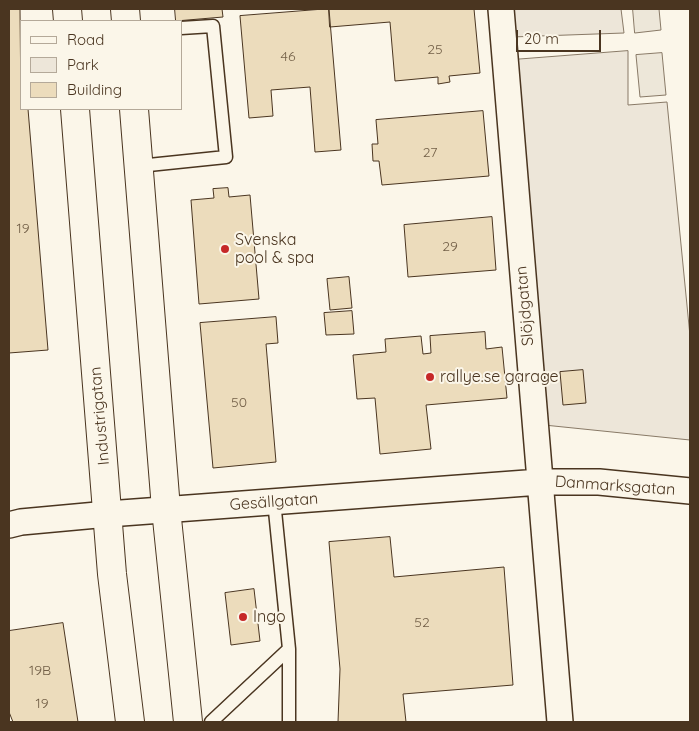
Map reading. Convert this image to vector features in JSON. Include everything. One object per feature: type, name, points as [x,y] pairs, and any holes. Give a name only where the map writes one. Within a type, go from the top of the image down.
[{"type":"main road","name":"Industrigatan","points":[[75,110],[112,574],[130,722]]},
{"type":"main road","points":[[134,110],[166,509],[188,722]]},
{"type":"street","name":"Slöjdgatan","points":[[501,9],[560,722]]},
{"type":"street","name":"Danmarksgatan","points":[[540,482],[599,482],[690,491]]},
{"type":"street","name":"Gesällgatan","points":[[9,525],[166,509],[540,482]]},
{"type":"lane","points":[[138,166],[226,157],[213,26],[182,28]]},
{"type":"lane","points":[[274,502],[289,649],[290,722]]},
{"type":"lane","points":[[211,722],[289,649]]},
{"type":"green space","points":[[510,9],[621,9],[624,33],[512,37]]},
{"type":"green space","points":[[628,51],[628,105],[667,102],[690,336],[690,440],[544,425],[512,60]]},
{"type":"shaded area","points":[[633,9],[659,9],[661,30],[635,33]]},
{"type":"shaded area","points":[[662,53],[666,95],[640,97],[636,55]]},
{"type":"building","points":[[9,9],[20,9],[20,110],[28,110],[48,350],[9,353]]},
{"type":"building","points":[[175,9],[222,9],[223,17],[176,20]]},
{"type":"building","points":[[329,9],[474,9],[480,73],[449,76],[450,82],[438,84],[438,77],[395,81],[390,22],[330,27]]},
{"type":"building","points":[[329,9],[341,150],[315,152],[310,87],[271,90],[273,116],[249,118],[240,16]]},
{"type":"building","points":[[483,111],[489,176],[382,185],[379,161],[373,161],[372,144],[378,144],[376,120]]},
{"type":"building","name":"Svenska pool & spa","points":[[228,188],[229,197],[250,195],[259,299],[199,304],[191,200],[214,198],[213,189]]},
{"type":"building","points":[[492,217],[496,270],[408,277],[404,225]]},
{"type":"building","points":[[349,277],[352,308],[330,310],[327,279]]},
{"type":"building","points":[[352,311],[354,334],[326,335],[324,313]]},
{"type":"building","points":[[276,317],[278,343],[266,344],[276,462],[213,468],[200,323]]},
{"type":"building","name":"rallye.se garage","points":[[485,332],[486,349],[502,347],[507,398],[426,405],[431,449],[380,454],[375,398],[357,399],[353,355],[386,352],[385,339],[421,336],[423,354],[431,353],[430,336]]},
{"type":"building","points":[[583,370],[586,403],[563,405],[560,372]]},
{"type":"building","points":[[390,537],[394,577],[504,567],[513,685],[403,694],[406,722],[338,722],[340,669],[329,542]]},
{"type":"building","name":"Ingo","points":[[254,589],[260,641],[231,645],[225,593]]},
{"type":"building","points":[[63,623],[78,722],[13,722],[9,712],[9,631]]},
{"type":"place","name":"Svenska pool & spa","points":[[225,249]]},
{"type":"place","name":"rallye.se garage","points":[[430,377]]},
{"type":"place","name":"Ingo","points":[[243,617]]}]
